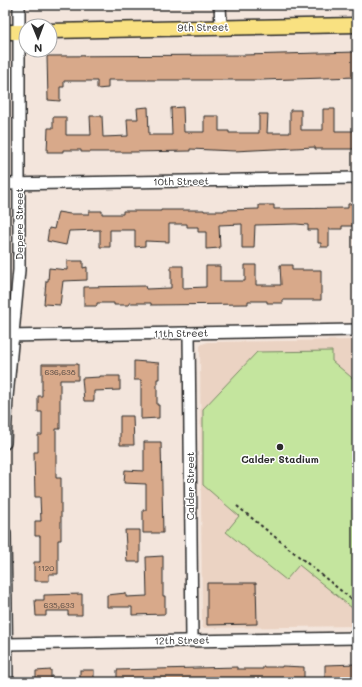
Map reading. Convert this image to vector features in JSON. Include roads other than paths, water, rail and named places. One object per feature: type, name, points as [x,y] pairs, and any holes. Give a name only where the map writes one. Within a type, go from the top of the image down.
[{"type":"main road","name":"9th Street","points":[[58,31],[357,25]]},
{"type":"main road","points":[[5,32],[18,32]]},
{"type":"street","name":"Depere Street","points":[[19,5],[21,18]]},
{"type":"street","points":[[220,5],[220,27]]},
{"type":"street","name":"Depere Street","points":[[5,443],[9,336],[19,270],[22,58]]},
{"type":"street","name":"10th Street","points":[[5,184],[357,178]]},
{"type":"street","name":"11th Street","points":[[9,336],[357,330]]},
{"type":"street","name":"Calder Street","points":[[189,333],[192,640]]},
{"type":"street","points":[[5,533],[7,682]]},
{"type":"street","name":"12th Street","points":[[6,644],[357,638]]},
{"type":"place","name":"Calder Stadium","points":[[280,447]]}]
